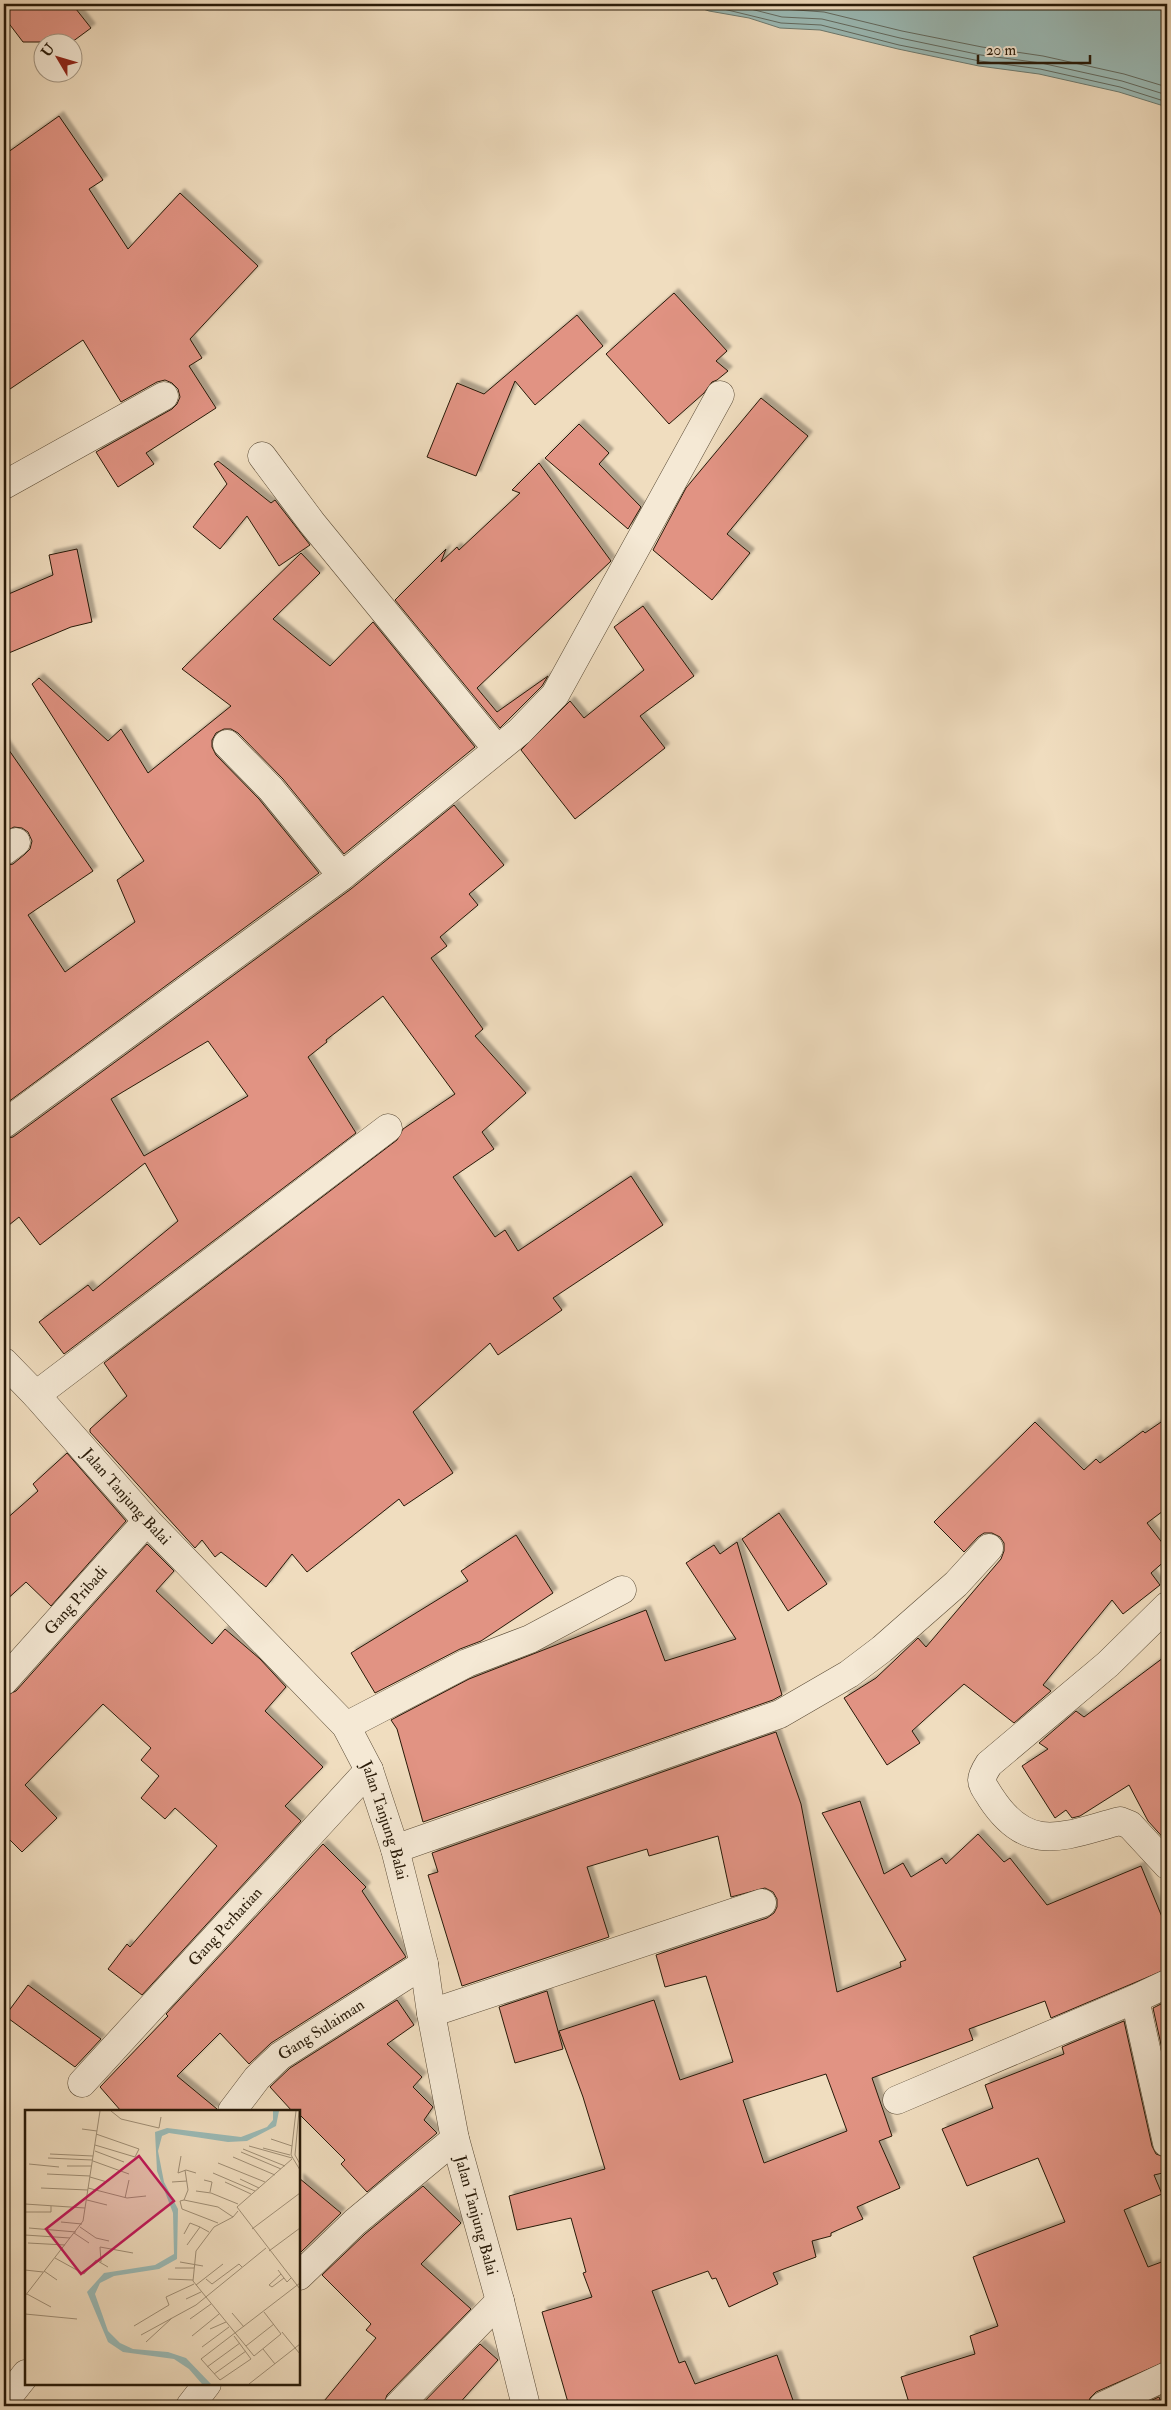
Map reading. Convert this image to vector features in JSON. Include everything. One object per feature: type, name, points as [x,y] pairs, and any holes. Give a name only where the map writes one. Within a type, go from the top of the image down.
[{"type":"street","points":[[4,1124],[342,876],[519,732],[555,696],[720,395]]},
{"type":"street","points":[[4,485],[164,396]]},
{"type":"street","points":[[262,456],[312,523],[497,749]]},
{"type":"street","points":[[227,744],[271,789],[342,876]]},
{"type":"street","points":[[36,1395],[388,1128]]},
{"type":"street","name":"Jalan Tanjung Balai","points":[[4,1362],[36,1395],[147,1521],[346,1726],[369,1770],[395,1849],[424,1964],[431,2013],[455,2139],[500,2301],[526,2406]]},
{"type":"street","name":"Gang Pribadi","points":[[4,1681],[147,1521]]},
{"type":"street","points":[[395,1849],[780,1714],[849,1674],[882,1649],[956,1584],[988,1548]]},
{"type":"street","points":[[346,1726],[466,1664],[530,1639],[622,1590]]},
{"type":"street","points":[[1162,1850],[1130,1825],[1120,1821],[1052,1838],[1034,1836],[1015,1824],[996,1805],[981,1781],[981,1776],[988,1764],[1108,1664],[1167,1606]]},
{"type":"street","name":"Gang Perhatian","points":[[82,2083],[369,1770]]},
{"type":"street","points":[[431,2013],[762,1904]]},
{"type":"street","name":"Gang Sulaiman","points":[[233,2110],[257,2078],[280,2056],[424,1964]]},
{"type":"street","points":[[897,2100],[1167,1984]]},
{"type":"street","points":[[1135,1999],[1167,2143]]},
{"type":"street","points":[[300,2275],[355,2222],[455,2139]]},
{"type":"street","points":[[398,2406],[500,2301]]},
{"type":"street","points":[[4,2402],[25,2375]]},
{"type":"street","points":[[1103,2406],[1167,2376]]},
{"type":"street","points":[[190,2406],[206,2385]]},
{"type":"water","points":[[689,4],[1167,4],[1167,107],[1119,92],[1039,74],[979,66],[820,30],[780,28],[749,18],[709,11]]},
{"type":"building","points":[[4,4],[72,4],[91,28],[82,35],[82,32],[32,32],[32,42],[23,42],[4,17]]},
{"type":"building","points":[[59,116],[103,180],[89,189],[128,249],[180,193],[258,266],[190,339],[202,358],[189,366],[216,408],[146,453],[154,464],[118,487],[96,452],[172,409],[180,397],[178,389],[172,383],[165,380],[157,382],[121,402],[83,340],[4,393],[4,155]]},
{"type":"building","points":[[674,293],[727,351],[716,361],[728,371],[712,382],[704,393],[669,424],[606,354]]},
{"type":"building","points":[[577,315],[603,346],[535,405],[515,381],[476,476],[427,457],[457,383],[484,394]]},
{"type":"building","points":[[761,398],[808,436],[727,534],[750,553],[712,600],[653,550],[686,488]]},
{"type":"building","points":[[579,424],[609,453],[599,464],[641,507],[628,529],[545,458]]},
{"type":"building","points":[[218,461],[271,503],[275,500],[310,545],[279,566],[247,516],[220,549],[193,527],[227,484],[214,464]]},
{"type":"building","points":[[539,463],[611,561],[477,688],[497,712],[548,676],[542,686],[500,728],[395,600],[446,549],[441,562],[457,547],[459,550],[520,493],[512,490]]},
{"type":"building","points":[[77,549],[92,622],[71,627],[4,655],[4,596],[53,575],[49,555]]},
{"type":"building","points":[[301,553],[320,573],[273,619],[330,666],[373,622],[475,747],[344,854],[283,779],[238,733],[231,729],[224,729],[216,733],[212,740],[212,747],[216,755],[259,799],[319,873],[4,1105],[4,866],[13,864],[25,854],[30,849],[32,841],[28,832],[22,828],[14,827],[4,832],[4,743],[93,871],[28,915],[65,972],[135,922],[117,880],[144,861],[32,684],[39,678],[108,741],[121,729],[148,773],[231,706],[182,669]]},
{"type":"building","points":[[643,606],[694,676],[640,716],[665,748],[575,819],[521,750],[570,701],[584,718],[644,670],[614,627]]},
{"type":"building","points":[[454,805],[504,865],[469,894],[478,905],[440,937],[447,946],[431,958],[483,1029],[475,1036],[526,1093],[482,1132],[494,1149],[453,1177],[495,1237],[505,1230],[518,1251],[631,1176],[663,1225],[553,1298],[562,1310],[498,1355],[490,1343],[413,1412],[453,1473],[404,1506],[399,1499],[307,1572],[292,1554],[266,1587],[221,1552],[215,1557],[202,1540],[195,1548],[90,1432],[90,1429],[127,1396],[104,1363],[397,1140],[403,1129],[455,1094],[383,996],[326,1040],[327,1042],[308,1057],[356,1133],[64,1354],[39,1322],[88,1285],[93,1291],[178,1221],[145,1163],[40,1245],[19,1217],[4,1229],[4,1139],[13,1137],[351,889]],"holes":[[[208,1041],[248,1096],[144,1156],[111,1099]]]},
{"type":"building","points":[[1167,1418],[1167,1508],[1147,1523],[1167,1549],[1167,1559],[1151,1573],[1160,1585],[1123,1614],[1112,1600],[1043,1685],[1051,1691],[1014,1723],[964,1684],[912,1731],[920,1743],[887,1765],[844,1698],[876,1678],[918,1638],[926,1647],[1001,1559],[1004,1551],[1004,1543],[1000,1537],[992,1533],[984,1533],[964,1552],[934,1522],[1035,1422],[1084,1470],[1096,1459],[1100,1463],[1143,1431],[1145,1433]]},
{"type":"building","points":[[67,1453],[126,1521],[51,1606],[26,1582],[4,1602],[4,1521],[38,1491],[33,1484]]},
{"type":"building","points":[[779,1513],[827,1584],[788,1611],[742,1539]]},
{"type":"building","points":[[516,1535],[553,1593],[481,1641],[460,1649],[375,1693],[351,1653],[468,1581],[461,1571]]},
{"type":"building","points":[[737,1542],[782,1695],[773,1700],[423,1822],[397,1729],[391,1720],[469,1679],[646,1610],[665,1661],[736,1639],[686,1563],[714,1545],[720,1554]]},
{"type":"building","points":[[147,1544],[174,1571],[156,1591],[212,1644],[225,1629],[260,1659],[286,1687],[265,1711],[323,1767],[285,1806],[301,1821],[142,1995],[108,1969],[127,1944],[130,1947],[217,1846],[175,1808],[165,1819],[141,1798],[159,1776],[141,1760],[151,1748],[103,1704],[25,1785],[57,1818],[22,1852],[4,1834],[4,1696],[16,1691]]},
{"type":"building","points":[[1167,1655],[1167,1842],[1148,1821],[1129,1785],[1080,1816],[1072,1818],[1066,1810],[1055,1818],[1022,1766],[1048,1749],[1039,1743],[1076,1711],[1084,1717]]},
{"type":"building","points":[[776,1732],[801,1804],[837,1992],[901,1967],[900,1962],[906,1960],[822,1813],[860,1801],[884,1874],[903,1863],[911,1877],[942,1858],[946,1864],[978,1834],[1004,1862],[1010,1858],[1047,1905],[1141,1866],[1167,1929],[1167,1969],[1051,2018],[1045,2001],[969,2029],[973,2040],[872,2078],[892,2136],[879,2141],[900,2188],[857,2207],[863,2219],[831,2233],[831,2236],[812,2241],[816,2257],[773,2273],[778,2284],[729,2307],[716,2278],[712,2279],[708,2271],[652,2291],[679,2363],[685,2361],[695,2384],[777,2355],[795,2406],[569,2406],[542,2312],[592,2297],[583,2273],[586,2272],[571,2218],[517,2230],[509,2196],[605,2169],[583,2097],[559,2031],[654,2000],[680,2080],[733,2062],[706,1976],[665,1987],[656,1955],[767,1918],[774,1913],[777,1907],[777,1899],[773,1892],[765,1888],[731,1897],[718,1836],[649,1856],[647,1849],[587,1867],[609,1937],[462,1986],[428,1875],[438,1872],[432,1853]],"holes":[[[826,2074],[847,2131],[764,2163],[743,2100]]]},
{"type":"building","points":[[323,1844],[366,1887],[362,1891],[406,1957],[271,2043],[249,2064],[220,2033],[177,2076],[217,2110],[120,2110],[100,2087],[168,2016],[166,2014]]},
{"type":"building","points":[[28,1985],[101,2039],[75,2067],[5,2016]]},
{"type":"building","points":[[547,1991],[563,2049],[515,2063],[499,2007]]},
{"type":"building","points":[[397,2000],[414,2025],[387,2044],[422,2077],[413,2087],[433,2107],[424,2120],[437,2133],[367,2192],[341,2164],[345,2160],[300,2115],[300,2110],[291,2110],[270,2087],[290,2068]]},
{"type":"building","points":[[1167,2001],[1167,2072],[1153,2008]]},
{"type":"building","points":[[1124,2021],[1152,2146],[1156,2154],[1167,2158],[1167,2172],[1154,2175],[1162,2194],[1124,2210],[1148,2267],[1167,2260],[1167,2361],[1096,2392],[1090,2398],[1088,2406],[910,2406],[901,2377],[975,2354],[970,2336],[998,2326],[973,2257],[1065,2222],[1038,2158],[967,2186],[942,2129],[993,2108],[985,2085],[1064,2054],[1062,2047]]},
{"type":"building","points":[[300,2179],[341,2213],[300,2253]]},
{"type":"building","points":[[423,2186],[461,2223],[421,2264],[471,2309],[387,2395],[383,2406],[320,2406],[376,2338],[366,2330],[371,2324],[322,2275],[365,2234]]},
{"type":"building","points":[[480,2344],[498,2360],[457,2406],[420,2406]]},
{"type":"building","points":[[1159,2397],[1162,2406],[1139,2406]]}]
